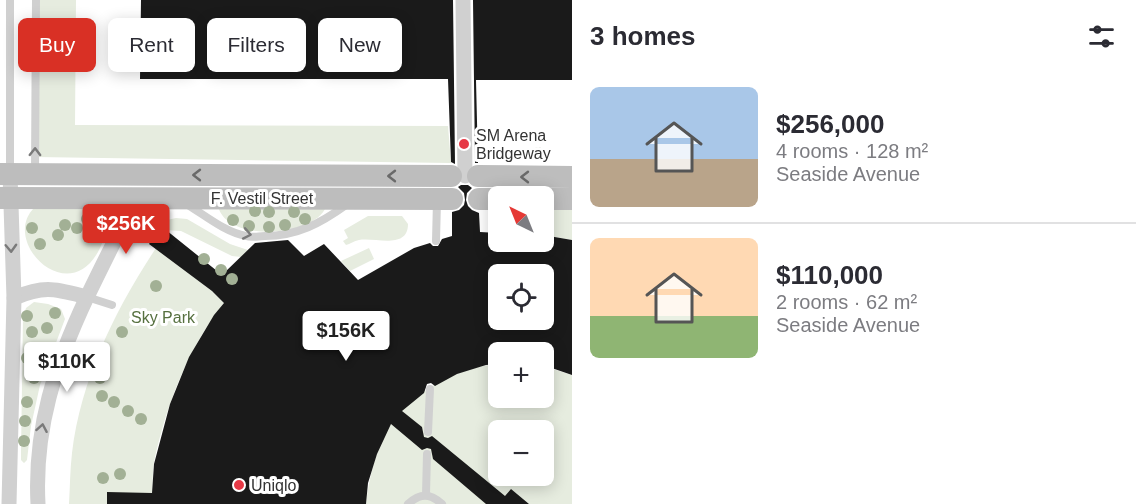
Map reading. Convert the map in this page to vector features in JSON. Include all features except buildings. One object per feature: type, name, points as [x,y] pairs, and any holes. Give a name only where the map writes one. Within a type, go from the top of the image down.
[{"type":"main road","name":"F. Vestil Street","points":[[5,174],[355,176],[474,185],[572,177]]},
{"type":"main road","name":"F. Vestil Street","points":[[5,198],[444,199]]},
{"type":"main road","points":[[554,199],[572,199]]},
{"type":"street","points":[[463,0],[474,185]]},
{"type":"street","points":[[5,174],[14,298],[5,485],[9,504]]},
{"type":"street","points":[[38,504],[41,429],[55,371],[70,332],[137,198]]},
{"type":"street","points":[[14,298],[33,290],[54,288],[87,297]]},
{"type":"street","points":[[5,485],[37,486]]},
{"type":"lane","points":[[5,174],[10,0]]},
{"type":"lane","points":[[35,175],[36,0]]},
{"type":"lane","points":[[177,198],[225,228],[247,237],[278,236],[308,229],[328,219],[354,199],[355,176]]},
{"type":"lane","points":[[435,241],[444,199]]},
{"type":"lane","points":[[87,297],[112,305]]},
{"type":"lane","points":[[428,432],[430,389]]},
{"type":"lane","points":[[426,494],[427,454]]},
{"type":"lane","points":[[408,504],[414,498],[426,494],[442,504]]},
{"type":"green space","points":[[36,0],[76,0],[76,18],[36,18]]},
{"type":"green space","points":[[36,72],[75,72],[75,125],[448,126],[451,163],[35,157]]},
{"type":"green space","points":[[218,206],[326,207],[318,217],[305,225],[270,232],[237,226],[224,218]]},
{"type":"green space","points":[[34,208],[98,209],[104,223],[104,238],[87,266],[72,273],[57,272],[43,264],[32,252],[26,237],[26,222]]},
{"type":"green space","points":[[554,210],[572,210],[572,240],[554,237]]},
{"type":"green space","points":[[368,216],[402,216],[408,224],[407,232],[397,240],[359,240],[346,245],[343,241],[348,238],[344,230]]},
{"type":"green space","points":[[187,219],[230,244],[248,250],[241,257],[232,256],[181,231],[165,230],[161,227],[167,220]]},
{"type":"green space","name":"Sky Park","points":[[156,248],[224,303],[211,320],[189,358],[172,399],[154,462],[152,504],[69,504],[71,459],[83,398],[114,321]]},
{"type":"green space","points":[[369,248],[374,259],[350,271],[341,261]]},
{"type":"green space","points":[[34,302],[61,309],[65,319],[40,385],[31,426],[27,460],[24,463],[21,460],[23,317],[26,308]]},
{"type":"green space","points":[[488,365],[488,408],[554,408],[554,369],[572,375],[572,504],[366,504],[377,453],[391,424],[400,412],[424,391],[468,370]]},
{"type":"place","name":"SM Arena Bridgeway","points":[[464,144]]},
{"type":"place","name":"Uniqlo","points":[[239,485]]}]
